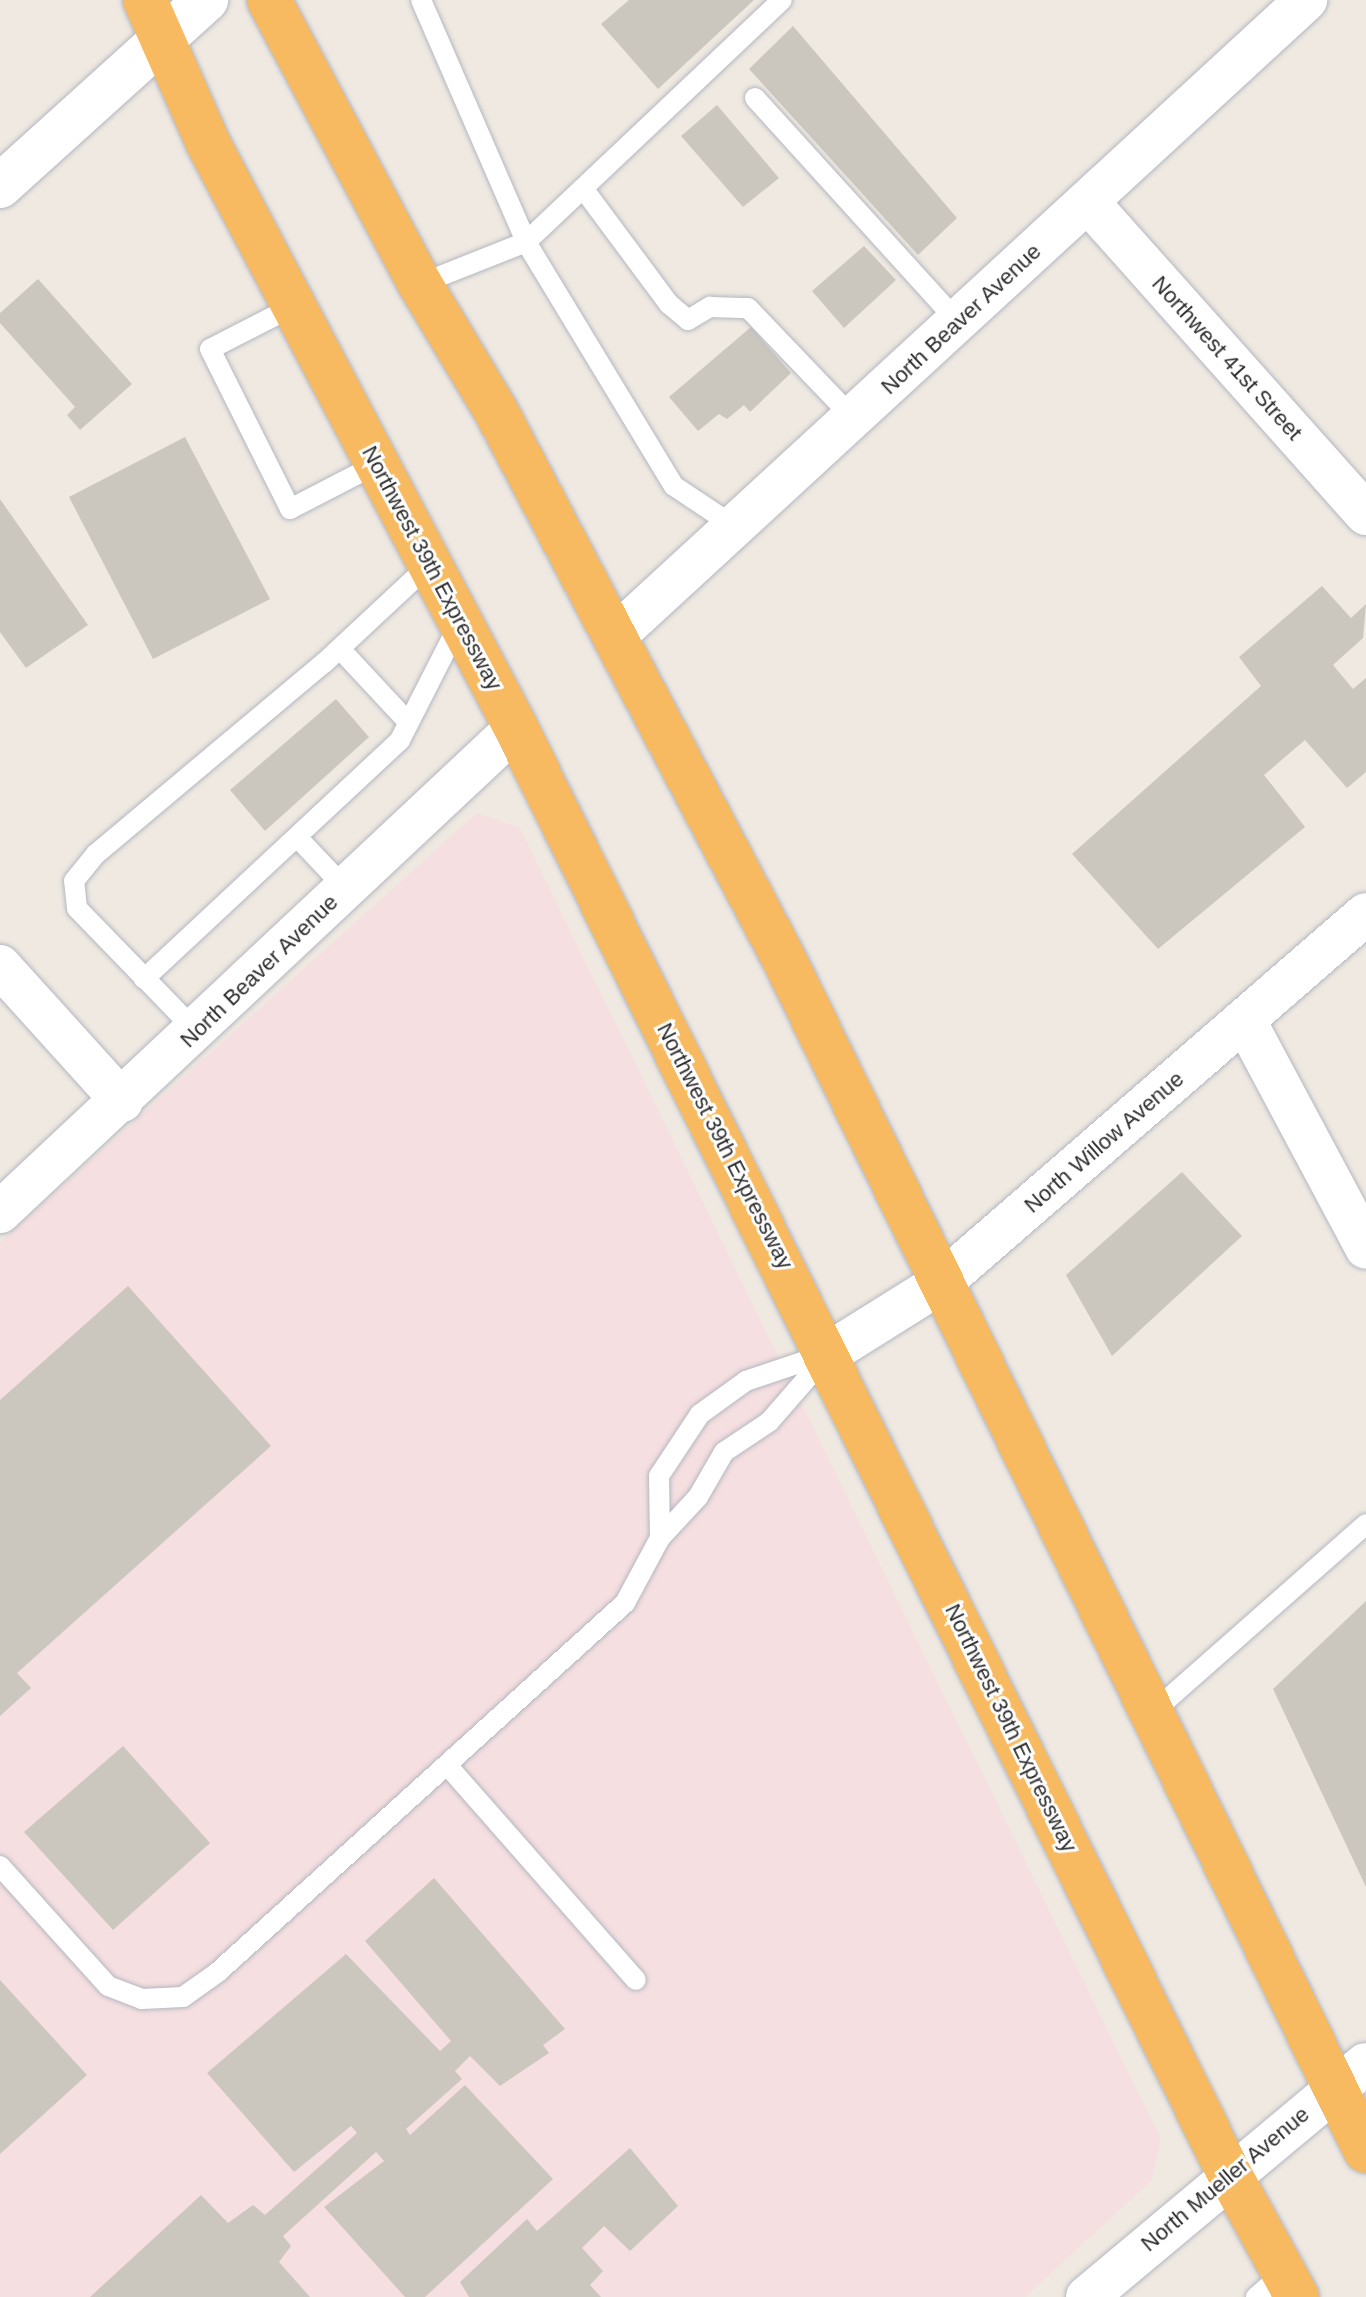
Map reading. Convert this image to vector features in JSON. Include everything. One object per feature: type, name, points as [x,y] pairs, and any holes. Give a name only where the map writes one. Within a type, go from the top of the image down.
[{"type":"highway","points":[[269,0],[420,284],[496,411],[785,961],[1153,1712],[1332,2091],[1366,2151]]},
{"type":"highway","name":"Northwest 39th Expressway","points":[[154,19],[208,143],[516,728],[829,1353],[1230,2175],[1279,2289]]},
{"type":"main road","points":[[0,186],[154,19],[206,0]]},
{"type":"street","name":"North Beaver Avenue","points":[[614,637],[1306,0]]},
{"type":"street","name":"Northwest 41st Street","points":[[1088,202],[1366,514]]},
{"type":"street","name":"North Beaver Avenue","points":[[0,1212],[122,1101],[516,728]]},
{"type":"street","name":"North Willow Avenue","points":[[829,1353],[942,1282],[1366,914]]},
{"type":"street","points":[[0,966],[122,1101]]},
{"type":"street","points":[[1245,1021],[1366,1248]]},
{"type":"street","name":"North Mueller Avenue","points":[[1087,2297],[1366,2064]]},
{"type":"lane","points":[[421,0],[526,242],[674,486],[734,526]]},
{"type":"lane","points":[[420,284],[526,242],[585,191],[782,0]]},
{"type":"lane","points":[[755,98],[958,322]]},
{"type":"lane","points":[[585,191],[669,304],[688,320],[710,307],[748,308],[853,418]]},
{"type":"lane","points":[[294,306],[210,349],[290,509],[377,464]]},
{"type":"lane","points":[[196,1031],[77,908],[74,881],[96,854],[340,649],[430,564]]},
{"type":"lane","points":[[144,979],[400,740],[460,622]]},
{"type":"lane","points":[[340,649],[408,722]]},
{"type":"lane","points":[[297,837],[346,889]]},
{"type":"lane","points":[[660,1538],[659,1476],[700,1414],[746,1381],[829,1353]]},
{"type":"lane","points":[[1,1869],[108,1986],[142,1999],[183,1997],[447,1765],[625,1603],[660,1538],[698,1497],[724,1452],[769,1422],[829,1353]]},
{"type":"lane","points":[[1153,1712],[1366,1524]]},
{"type":"lane","points":[[447,1765],[636,1980]]},
{"type":"shaded area","points":[[477,813],[520,828],[1161,2139],[1151,2181],[1025,2297],[0,2297],[0,1242]]},
{"type":"building","points":[[629,0],[754,0],[658,89],[601,24]]},
{"type":"building","points":[[793,26],[957,218],[918,255],[749,69]]},
{"type":"building","points":[[717,105],[779,178],[743,207],[681,136]]},
{"type":"building","points":[[864,246],[896,280],[844,328],[812,291]]},
{"type":"building","points":[[38,279],[132,384],[80,430],[67,415],[75,407],[0,323],[0,313]]},
{"type":"building","points":[[751,327],[791,373],[750,412],[744,405],[727,419],[719,414],[698,431],[669,397]]},
{"type":"building","points":[[185,437],[270,599],[153,659],[69,497]]},
{"type":"building","points":[[0,499],[88,625],[26,668],[0,632]]},
{"type":"building","points":[[1322,586],[1351,618],[1366,604],[1363,638],[1333,665],[1353,689],[1366,678],[1366,772],[1347,788],[1305,740],[1264,775],[1305,827],[1158,949],[1072,854],[1261,686],[1239,657]]},
{"type":"building","points":[[336,699],[369,737],[265,831],[230,790]]},
{"type":"building","points":[[1182,1172],[1242,1236],[1112,1356],[1066,1275]]},
{"type":"building","points":[[128,1286],[271,1446],[17,1673],[31,1688],[0,1716],[0,1400]]},
{"type":"building","points":[[1366,1601],[1366,1887],[1273,1689]]},
{"type":"building","points":[[123,1746],[210,1843],[113,1930],[24,1832]]},
{"type":"building","points":[[434,1878],[565,2029],[543,2045],[549,2053],[500,2086],[470,2056],[455,2071],[462,2079],[406,2129],[410,2135],[465,2085],[553,2179],[425,2297],[405,2297],[324,2207],[384,2161],[376,2152],[283,2236],[291,2246],[279,2262],[310,2297],[90,2297],[201,2195],[228,2223],[253,2205],[265,2215],[357,2133],[351,2126],[294,2172],[207,2073],[346,1954],[440,2051],[451,2041],[365,1941]]},
{"type":"building","points":[[0,1980],[87,2075],[0,2154]]},
{"type":"building","points":[[630,2148],[678,2206],[630,2251],[604,2226],[582,2248],[603,2271],[590,2285],[601,2297],[469,2297],[460,2282],[527,2219],[537,2231]]}]
